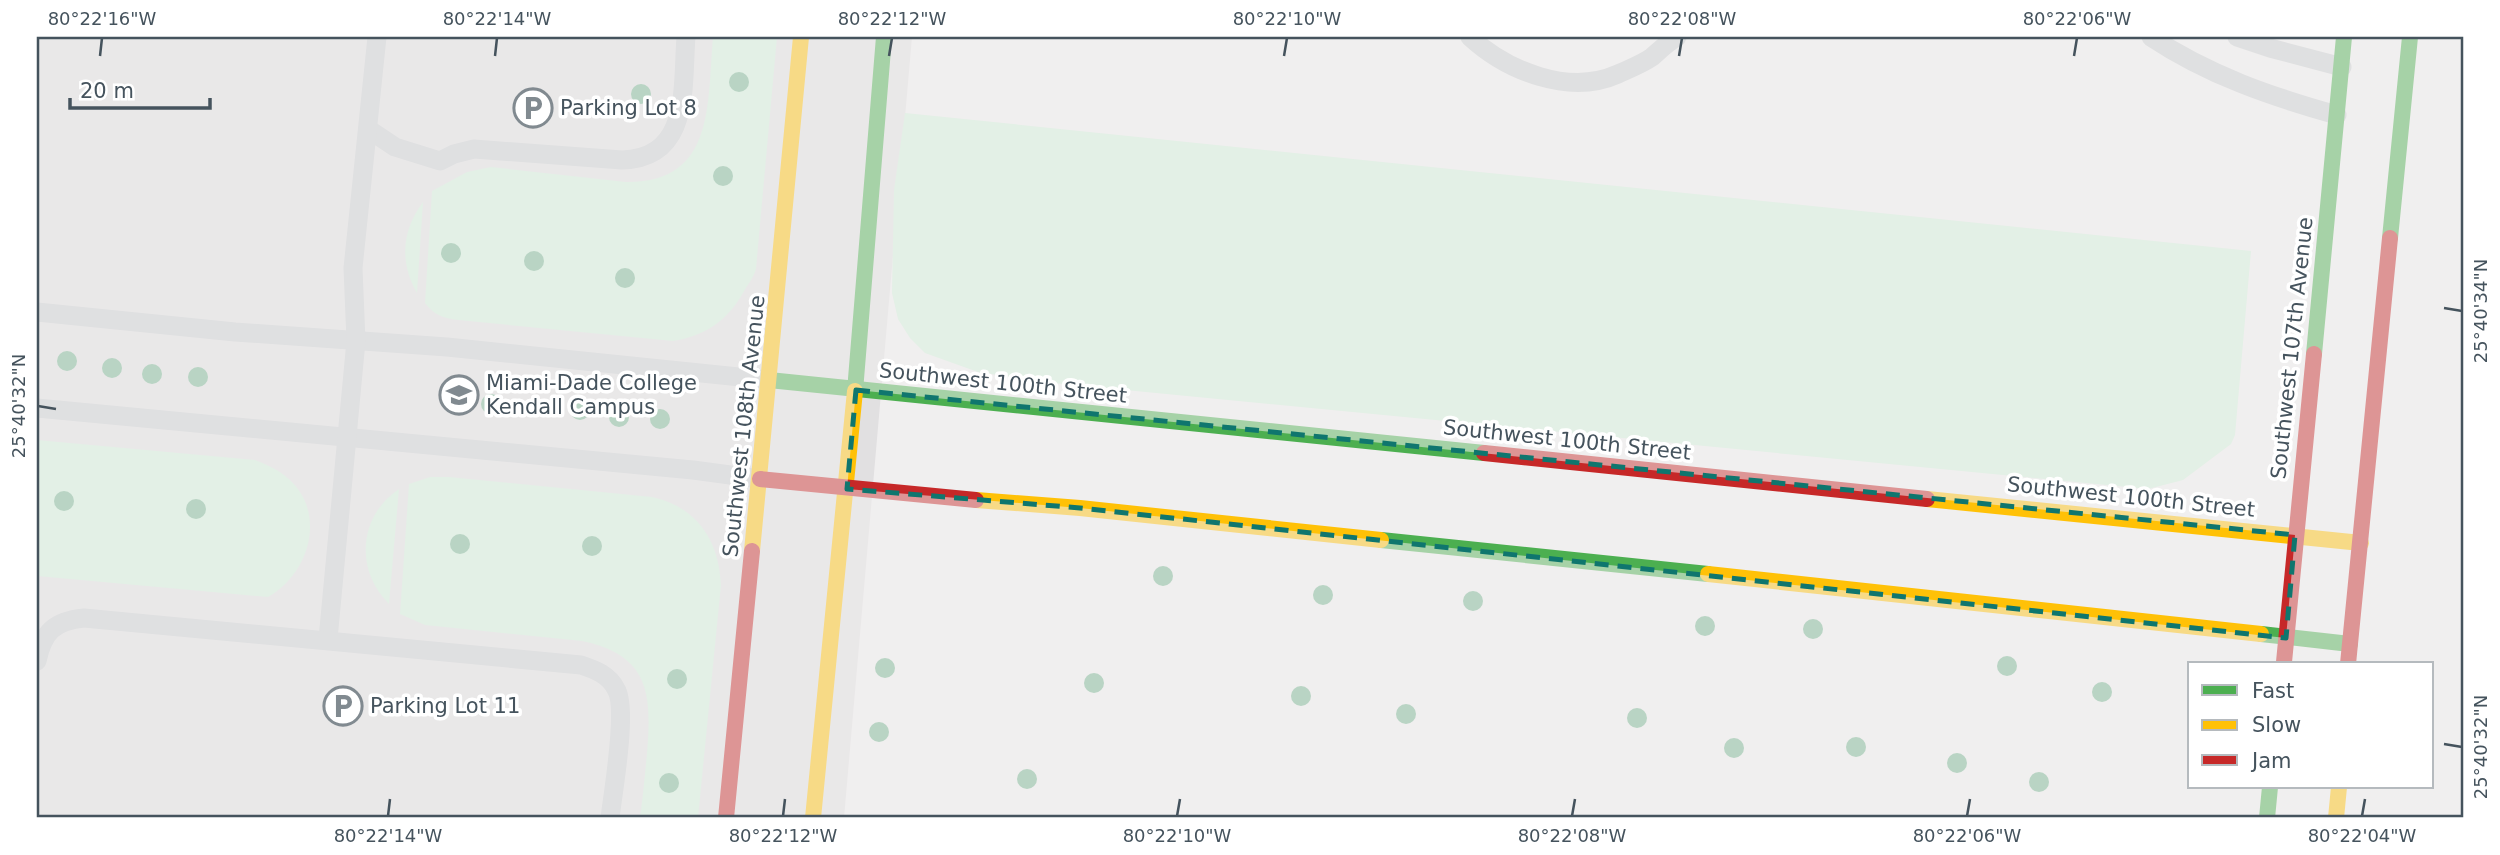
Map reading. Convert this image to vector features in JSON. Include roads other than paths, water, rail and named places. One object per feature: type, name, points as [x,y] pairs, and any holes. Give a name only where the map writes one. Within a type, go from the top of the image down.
[{"type":"street","name":"Southwest 108th Avenue","points":[[726,818],[801,37]]},
{"type":"street","points":[[813,818],[856,390],[884,37]]},
{"type":"street","name":"Southwest 107th Avenue","points":[[2283,662],[2344,37]]},
{"type":"street","points":[[2348,662],[2410,37]]},
{"type":"street","name":"Southwest 100th Street","points":[[769,380],[2361,543]]},
{"type":"street","points":[[760,479],[847,489],[1080,508],[2350,644]]},
{"type":"street","points":[[2267,818],[2270,788]]},
{"type":"street","points":[[2336,818],[2339,788]]},
{"type":"lane","points":[[328,639],[356,341],[353,268],[377,37]]},
{"type":"lane","points":[[368,129],[396,147],[440,161],[453,153],[474,149],[622,160],[646,157],[660,150],[676,128],[681,106],[686,37]]},
{"type":"lane","points":[[1470,37],[1489,53],[1513,66],[1541,77],[1571,82],[1615,76],[1651,57],[1677,37]]},
{"type":"lane","points":[[2151,37],[2188,60],[2240,84],[2337,116]]},
{"type":"lane","points":[[2237,37],[2342,67]]},
{"type":"lane","points":[[37,312],[447,347],[769,380]]},
{"type":"lane","points":[[37,408],[693,470],[760,479]]},
{"type":"lane","points":[[37,661],[42,643],[55,625],[84,618],[569,662],[606,675],[618,690],[621,706],[610,818]]},
{"type":"place","name":"Parking Lot 8","points":[[533,108]]},
{"type":"place","name":"Miami-Dade College Kendall Campus","points":[[459,395]]},
{"type":"place","name":"Parking Lot 11","points":[[343,706]]}]
